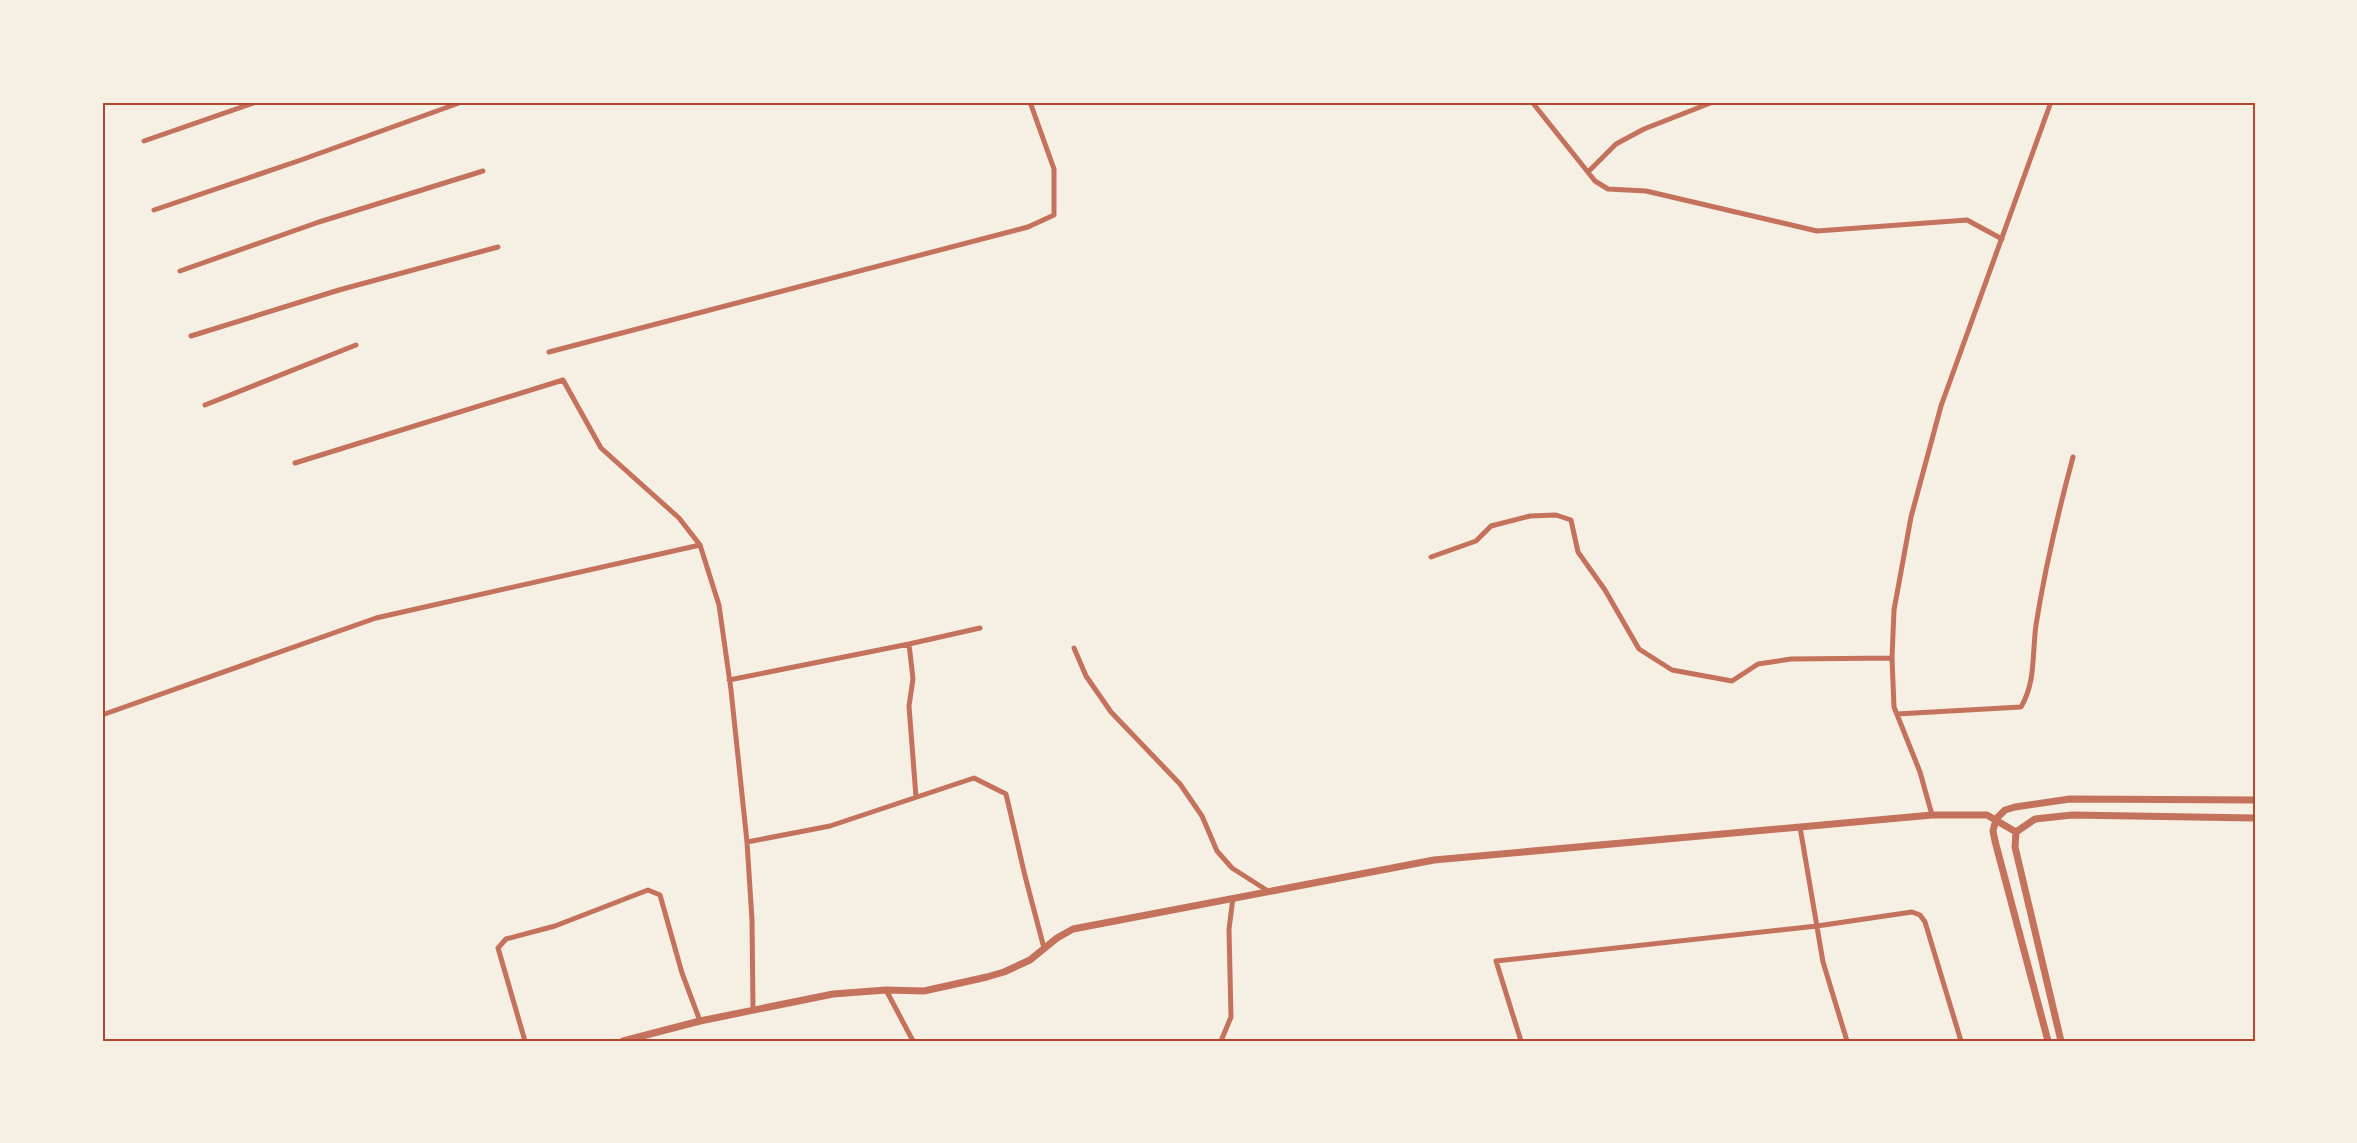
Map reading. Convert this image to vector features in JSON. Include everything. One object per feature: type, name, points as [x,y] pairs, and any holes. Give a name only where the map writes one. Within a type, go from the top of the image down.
[{"type":"street","points":[[144,141],[256,102]]},
{"type":"street","points":[[549,352],[1028,228],[1054,215],[1054,169],[1030,102]]},
{"type":"street","points":[[1532,102],[1595,181],[1608,189],[1646,192],[1817,231],[1967,220],[2002,239]]},
{"type":"street","points":[[1588,172],[1616,144],[1644,129],[1713,102]]},
{"type":"street","points":[[1932,816],[1920,772],[1894,707],[1892,658],[1894,610],[1911,517],[1941,406],[2051,102]]},
{"type":"street","points":[[154,210],[459,103]]},
{"type":"street","points":[[180,271],[319,222],[483,171]]},
{"type":"street","points":[[191,336],[339,290],[498,247]]},
{"type":"street","points":[[205,405],[356,345]]},
{"type":"street","points":[[295,463],[563,380],[602,448],[679,519],[700,544],[719,605],[747,842],[752,920],[753,1010]]},
{"type":"street","points":[[1897,714],[2021,707],[2032,678],[2036,627],[2054,531],[2073,457]]},
{"type":"street","points":[[1431,557],[1476,541],[1491,526],[1530,516],[1556,515],[1571,520],[1578,552],[1605,590],[1639,649],[1671,669],[1732,681],[1758,664],[1780,660],[1892,658]]},
{"type":"street","points":[[102,715],[376,618],[700,544]]},
{"type":"street","points":[[729,680],[980,628]]},
{"type":"street","points":[[909,644],[913,680],[909,706],[916,797]]},
{"type":"street","points":[[1074,648],[1086,676],[1112,712],[1180,784],[1202,816],[1218,851],[1232,868],[1268,891]]},
{"type":"street","points":[[747,842],[830,826],[974,778],[1006,794],[1024,876],[1044,948]]},
{"type":"street","points":[[2048,1041],[1995,841],[1993,831],[1996,819],[2005,810],[2015,807],[2070,799],[2255,800]]},
{"type":"street","points":[[623,1041],[700,1021],[833,994],[886,990],[924,991],[987,977],[1030,960],[1074,929],[1434,860],[1932,816],[1987,815],[2016,832]]},
{"type":"street","points":[[2016,832],[2035,819],[2072,815],[2255,818]]},
{"type":"street","points":[[1800,827],[1823,962],[1847,1041]]},
{"type":"street","points":[[2016,832],[2015,847],[2061,1041]]},
{"type":"street","points":[[525,1041],[498,948],[506,939],[555,926],[648,890],[660,895],[682,973],[700,1021]]},
{"type":"street","points":[[1221,1041],[1231,1017],[1229,929],[1233,898]]},
{"type":"street","points":[[1521,1041],[1496,961],[1816,926],[1912,912],[1920,915],[1925,922],[1961,1041]]},
{"type":"street","points":[[886,990],[913,1041]]}]
